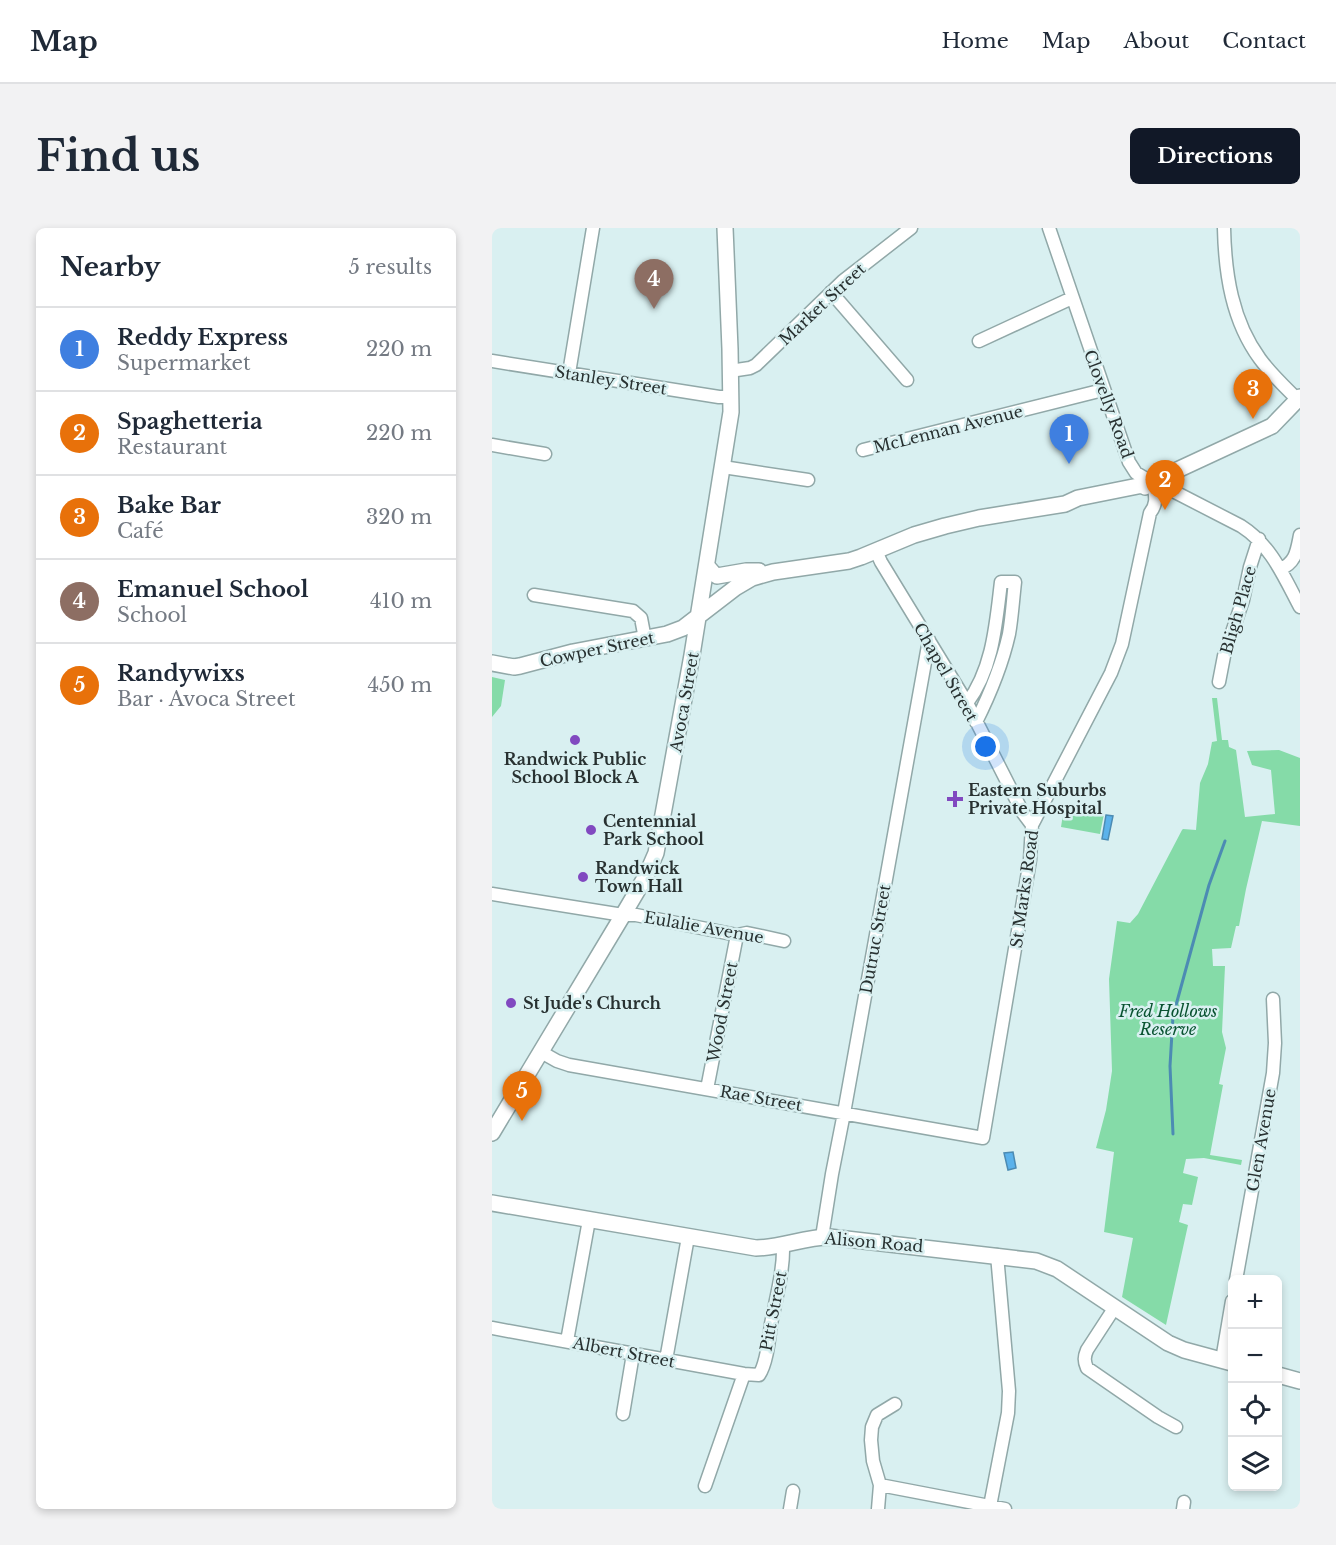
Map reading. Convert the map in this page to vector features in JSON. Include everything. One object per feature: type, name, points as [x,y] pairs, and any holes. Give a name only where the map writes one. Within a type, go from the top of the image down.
[{"type":"main road","name":"Avoca Street","points":[[492,1133],[646,876],[656,853],[699,616],[731,412],[725,228]]},
{"type":"main road","points":[[707,566],[717,576],[746,571],[781,571],[849,561],[914,535],[945,526],[1065,504],[1078,498],[1153,483],[1272,426],[1299,399]]},
{"type":"main road","name":"Cowper Street","points":[[492,663],[520,666],[573,652],[645,639],[683,628],[746,581],[765,573],[781,571]]},
{"type":"main road","points":[[667,633],[681,642],[692,655]]},
{"type":"main road","name":"Alison Road","points":[[492,1203],[756,1248],[822,1237],[1026,1259],[1047,1264],[1081,1284],[1167,1343],[1184,1350],[1227,1361]]},
{"type":"main road","points":[[1282,1376],[1300,1381]]},
{"type":"street","points":[[569,373],[594,228]]},
{"type":"street","name":"Market Street","points":[[730,371],[756,365],[843,281],[912,228]]},
{"type":"street","name":"Clovelly Road","points":[[1049,228],[1103,390],[1129,462],[1136,473],[1241,526],[1259,539],[1280,569],[1300,607]]},
{"type":"street","points":[[1224,228],[1230,293],[1240,323],[1260,359],[1299,399]]},
{"type":"street","points":[[831,292],[907,380]]},
{"type":"street","points":[[979,341],[1072,298]]},
{"type":"street","name":"Stanley Street","points":[[492,362],[731,397]]},
{"type":"street","name":"McLennan Avenue","points":[[863,450],[1103,390]]},
{"type":"street","points":[[492,445],[545,454]]},
{"type":"street","points":[[723,466],[808,480]]},
{"type":"street","name":"St Marks Road","points":[[983,1138],[1029,870],[1032,825],[1111,673],[1122,644],[1149,513],[1154,508],[1156,500],[1153,483]]},
{"type":"street","points":[[1280,569],[1287,566],[1294,558],[1300,535]]},
{"type":"street","name":"Bligh Place","points":[[1219,682],[1224,656],[1243,600],[1259,539]]},
{"type":"street","name":"Chapel Street","points":[[876,551],[884,568],[967,703],[1023,813],[1032,825]]},
{"type":"street","points":[[967,703],[974,694],[986,666],[995,630],[1001,582],[1015,582],[1005,650],[976,722]]},
{"type":"street","points":[[534,595],[633,611],[641,618],[645,639]]},
{"type":"street","name":"Dutruc Street","points":[[822,1237],[929,640]]},
{"type":"street","name":"Eulalie Avenue","points":[[492,894],[623,915],[636,915],[737,935],[747,933],[784,940]]},
{"type":"street","name":"Wood Street","points":[[706,1089],[737,935]]},
{"type":"street","name":"Glen Avenue","points":[[1237,1275],[1274,1073],[1273,999]]},
{"type":"street","name":"Rae Street","points":[[541,1052],[569,1065],[983,1138]]},
{"type":"street","points":[[567,1341],[589,1220]]},
{"type":"street","points":[[666,1360],[688,1237]]},
{"type":"street","name":"Pitt Street","points":[[757,1376],[762,1371],[766,1352],[782,1264],[783,1244]]},
{"type":"street","points":[[990,1506],[1008,1413],[1009,1391],[997,1255]]},
{"type":"street","points":[[1114,1307],[1086,1350],[1084,1362],[1086,1368],[1176,1427]]},
{"type":"street","name":"Albert Street","points":[[492,1328],[757,1376]]},
{"type":"street","points":[[1227,1361],[1230,1329]]},
{"type":"street","points":[[623,1414],[633,1354]]},
{"type":"street","points":[[705,1486],[744,1374]]},
{"type":"street","points":[[878,1509],[880,1485],[873,1461],[872,1427],[877,1415],[895,1404]]},
{"type":"street","points":[[880,1485],[1005,1509]]},
{"type":"street","points":[[790,1509],[793,1491]]},
{"type":"green space","points":[[492,677],[505,680],[501,706],[492,717]]},
{"type":"green space","name":"Fred Hollows Reserve","points":[[1212,698],[1217,698],[1222,740],[1228,740],[1229,747],[1236,750],[1245,817],[1275,814],[1271,770],[1252,765],[1247,751],[1279,750],[1300,758],[1300,826],[1262,821],[1239,926],[1236,926],[1231,948],[1212,949],[1213,966],[1225,966],[1222,1032],[1226,1048],[1219,1084],[1223,1085],[1210,1155],[1242,1160],[1241,1165],[1204,1158],[1186,1159],[1183,1173],[1198,1177],[1192,1205],[1183,1204],[1179,1222],[1188,1225],[1166,1325],[1122,1297],[1133,1238],[1104,1232],[1114,1152],[1096,1148],[1106,1110],[1112,1071],[1109,979],[1117,921],[1130,923],[1138,914],[1182,830],[1196,830],[1200,783],[1208,764],[1212,742],[1217,741]]},
{"type":"green space","points":[[1064,808],[1104,814],[1100,834],[1061,827]]},
{"type":"water","points":[[1106,815],[1113,816],[1108,840],[1102,839]]},
{"type":"water","points":[[1013,1152],[1016,1168],[1008,1170],[1004,1153]]},
{"type":"waterway","points":[[1173,1134],[1170,1066],[1173,1016],[1209,885],[1225,841]]},
{"type":"place","name":"Emanuel School","points":[[654,309]]},
{"type":"place","name":"Bake Bar","points":[[1253,419]]},
{"type":"place","name":"Reddy Express","points":[[1069,464]]},
{"type":"place","name":"Spaghetteria","points":[[1165,510]]},
{"type":"place","name":"Randwick Public School Block A","points":[[575,740]]},
{"type":"place","name":"Eastern Suburbs Private Hospital","points":[[955,799]]},
{"type":"place","name":"Centennial Park School","points":[[591,830]]},
{"type":"place","name":"Randwick Town Hall","points":[[583,877]]},
{"type":"place","name":"St Jude's Church","points":[[511,1003]]},
{"type":"place","name":"Randywixs","points":[[522,1121]]}]
